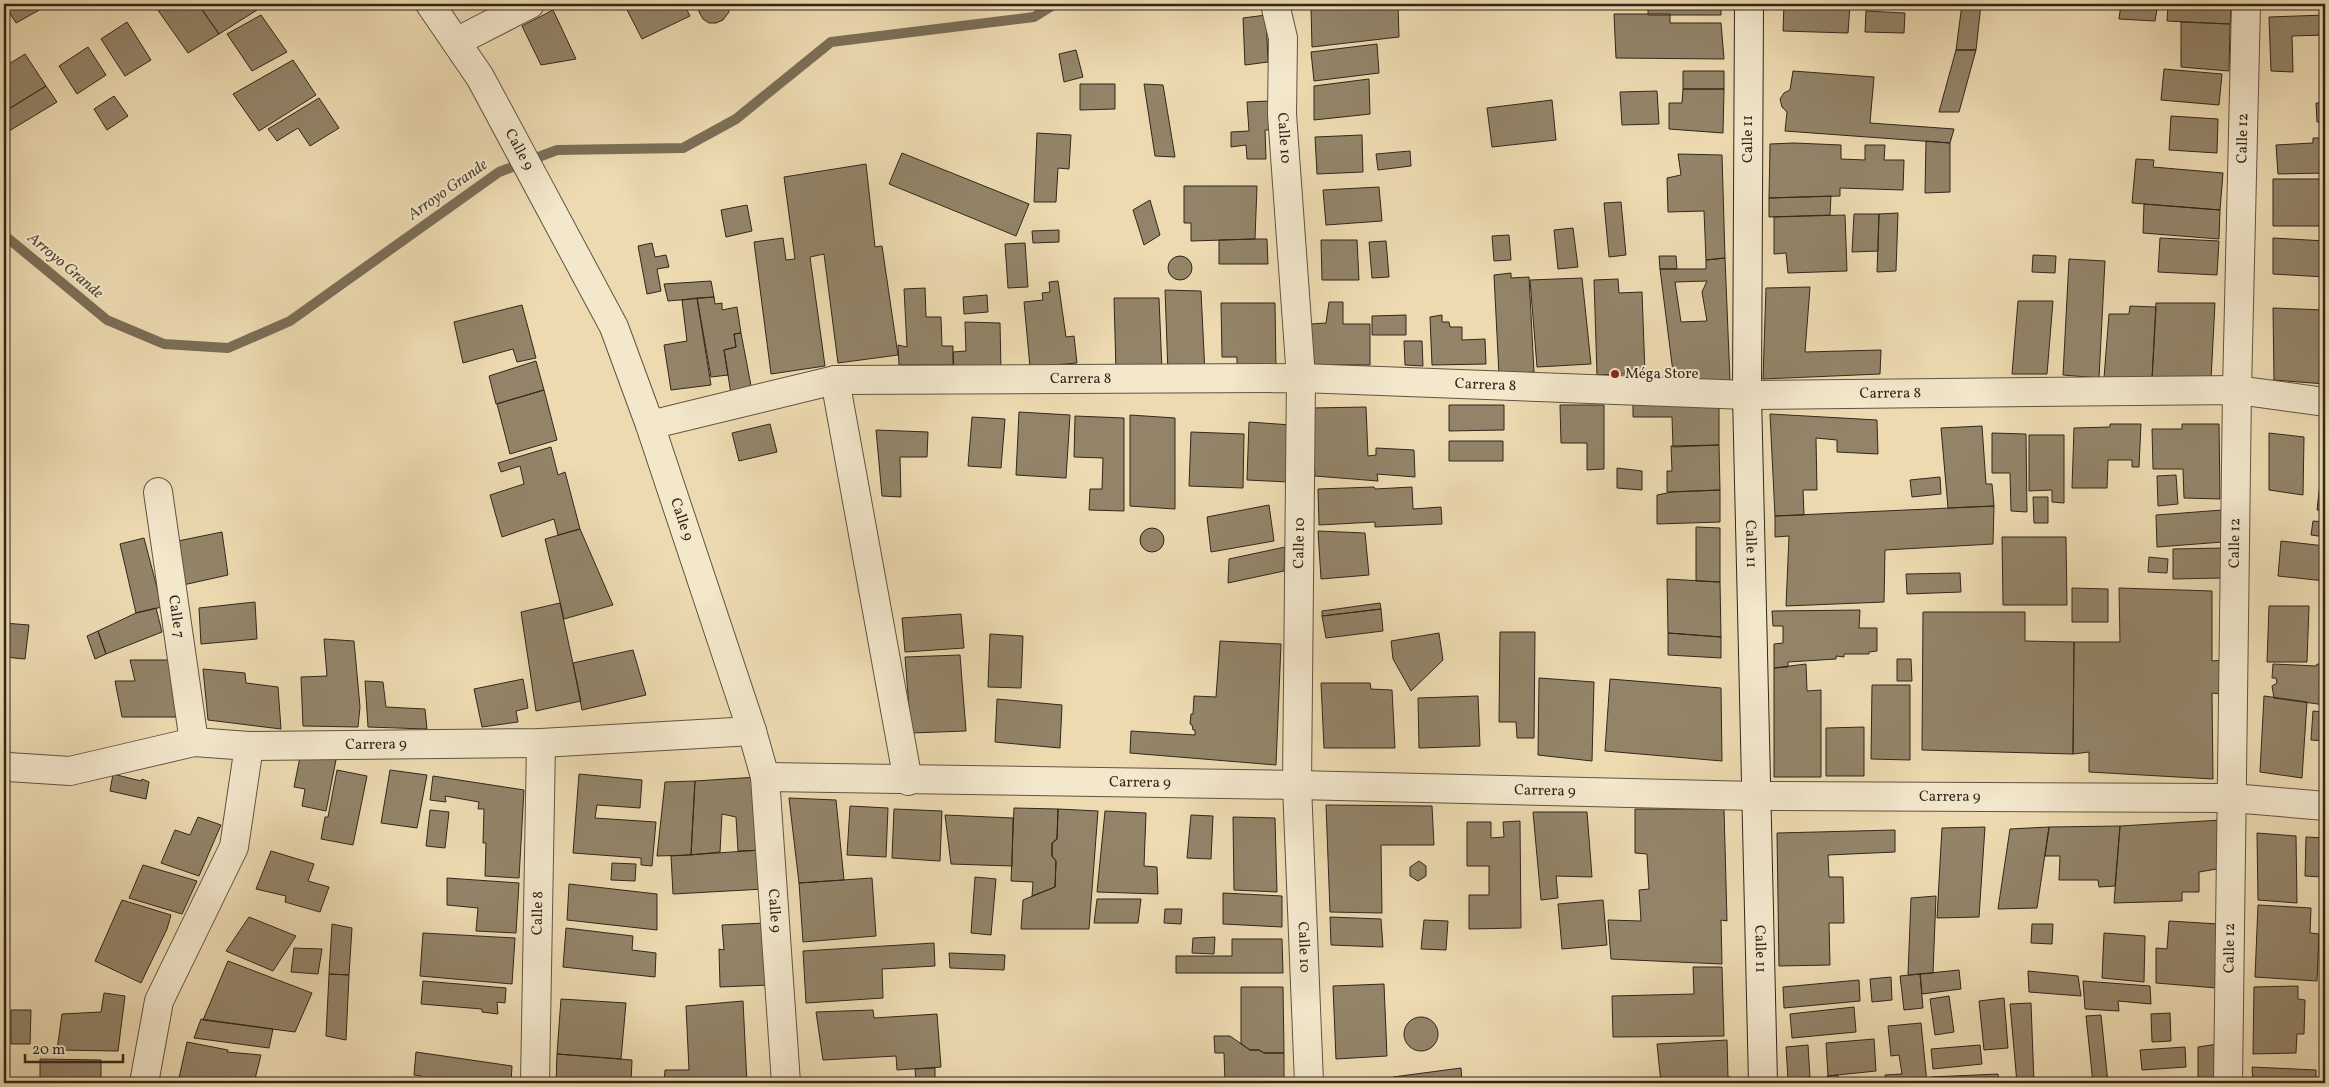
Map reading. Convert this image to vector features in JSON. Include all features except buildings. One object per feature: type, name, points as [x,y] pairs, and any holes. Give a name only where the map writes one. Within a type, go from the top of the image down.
[{"type":"street","name":"Calle 9","points":[[430,4],[480,77],[614,327],[650,426],[752,730],[765,777],[786,1083]]},
{"type":"street","points":[[456,42],[530,4]]},
{"type":"street","name":"Calle 10","points":[[1274,4],[1284,38],[1282,114],[1301,378],[1297,785],[1309,1083]]},
{"type":"street","name":"Calle 11","points":[[1749,4],[1747,394],[1763,1083]]},
{"type":"street","name":"Calle 12","points":[[2228,1083],[2237,390],[2246,4]]},
{"type":"street","name":"Carrera 8","points":[[650,426],[835,380],[1301,378],[1747,394],[2237,390],[2325,402]]},
{"type":"street","points":[[835,380],[908,781]]},
{"type":"street","name":"Calle 7","points":[[158,492],[194,742]]},
{"type":"street","name":"Carrera 9","points":[[4,765],[8,768],[70,771],[194,742],[249,746],[541,743],[752,730]]},
{"type":"street","name":"Calle 8","points":[[535,1083],[541,743]]},
{"type":"street","points":[[144,1083],[159,1001],[234,847],[249,746]]},
{"type":"street","name":"Carrera 9","points":[[765,777],[908,781],[1297,785],[1756,796],[2232,798],[2325,806]]},
{"type":"waterway","name":"Arroyo Grande","points":[[4,235],[107,320],[164,344],[228,348],[290,321],[499,172],[557,150],[683,148],[736,119],[831,42],[1034,17],[1055,4]]},
{"type":"place","name":"Méga Store","points":[[1615,374]]}]
